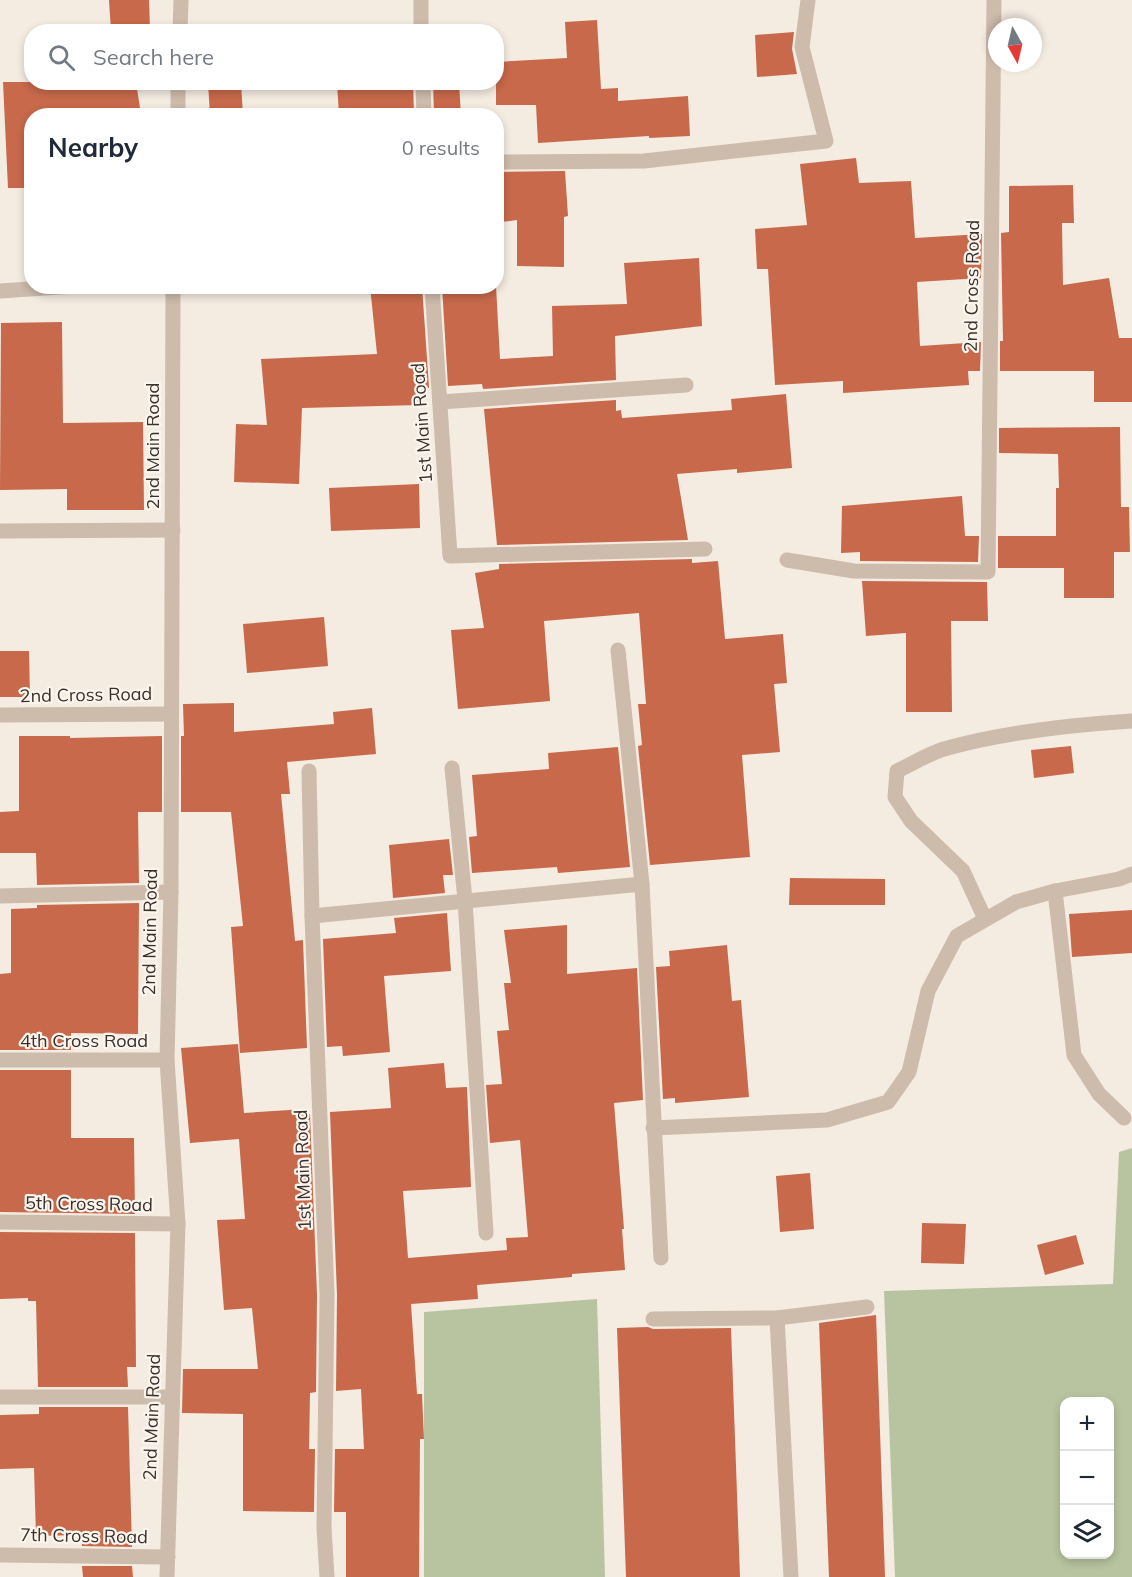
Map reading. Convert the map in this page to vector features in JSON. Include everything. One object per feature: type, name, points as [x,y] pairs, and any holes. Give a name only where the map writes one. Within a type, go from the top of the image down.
[{"type":"street","points":[[180,24],[181,0]]},
{"type":"street","points":[[421,0],[422,24]]},
{"type":"street","points":[[504,162],[644,160],[826,141],[802,47],[808,0]]},
{"type":"street","name":"2nd Cross Road","points":[[787,560],[854,572],[988,572],[994,0]]},
{"type":"street","points":[[178,90],[178,108]]},
{"type":"street","points":[[423,90],[424,108]]},
{"type":"street","points":[[0,291],[24,289]]},
{"type":"street","name":"2nd Main Road","points":[[167,1577],[178,1224],[167,1060],[171,892],[173,294]]},
{"type":"street","name":"1st Main Road","points":[[433,294],[450,556],[705,549]]},
{"type":"street","points":[[440,402],[686,385]]},
{"type":"street","points":[[0,531],[172,530]]},
{"type":"street","points":[[618,650],[642,884],[661,1258]]},
{"type":"street","name":"2nd Cross Road","points":[[0,715],[171,714]]},
{"type":"street","points":[[985,919],[963,871],[911,821],[895,797],[897,771],[941,750],[988,740],[1092,724],[1132,721]]},
{"type":"street","points":[[452,768],[465,900],[486,1233]]},
{"type":"street","name":"1st Main Road","points":[[309,771],[312,916],[327,1295],[324,1528],[327,1577]]},
{"type":"street","points":[[653,1128],[827,1119],[888,1102],[909,1072],[928,991],[957,936],[1016,902],[1055,891],[1119,879],[1132,874]]},
{"type":"street","points":[[312,916],[642,884]]},
{"type":"street","points":[[1055,891],[1074,1055],[1100,1094],[1124,1118]]},
{"type":"street","points":[[0,896],[171,892]]},
{"type":"street","name":"4th Cross Road","points":[[0,1060],[167,1060]]},
{"type":"street","name":"5th Cross Road","points":[[0,1222],[178,1224]]},
{"type":"street","points":[[653,1319],[777,1318],[867,1307]]},
{"type":"street","points":[[777,1318],[791,1577]]},
{"type":"street","points":[[0,1397],[172,1397]]},
{"type":"street","name":"7th Cross Road","points":[[0,1554],[168,1557]]},
{"type":"green space","points":[[1132,1148],[1132,1577],[895,1577],[884,1291],[1113,1284],[1119,1152]]},
{"type":"green space","points":[[597,1299],[605,1577],[424,1577],[424,1312]]},
{"type":"building","points":[[109,0],[149,0],[150,24],[111,24]]},
{"type":"building","points":[[597,20],[601,89],[618,88],[618,101],[688,96],[690,136],[649,138],[649,136],[538,143],[536,105],[496,105],[496,90],[504,90],[504,62],[567,58],[565,22]]},
{"type":"building","points":[[794,32],[792,49],[797,74],[757,77],[755,35]]},
{"type":"building","points":[[3,82],[24,82],[24,90],[137,90],[140,108],[24,108],[24,188],[8,188]]},
{"type":"building","points":[[208,90],[241,90],[243,108],[210,108]]},
{"type":"building","points":[[337,90],[413,90],[414,108],[339,108]]},
{"type":"building","points":[[433,90],[459,90],[461,108],[434,108]]},
{"type":"building","points":[[856,158],[859,183],[911,181],[915,238],[982,234],[981,278],[917,282],[920,346],[981,342],[980,371],[968,371],[969,385],[843,393],[843,381],[775,385],[768,269],[757,269],[755,229],[807,225],[800,164]]},
{"type":"building","points":[[565,171],[568,216],[564,217],[564,267],[517,266],[517,220],[504,222],[504,172]]},
{"type":"building","points":[[1073,185],[1074,223],[1062,223],[1063,285],[1109,278],[1119,338],[1132,338],[1132,402],[1094,402],[1094,371],[1000,371],[1000,341],[1003,341],[1001,233],[1009,232],[1009,186]]},
{"type":"building","points":[[699,258],[702,326],[615,336],[616,380],[483,389],[482,384],[448,386],[442,294],[496,294],[500,359],[553,356],[552,306],[627,304],[624,263]]},
{"type":"building","points":[[371,294],[423,294],[429,388],[420,388],[420,405],[302,408],[299,484],[234,482],[236,424],[267,425],[261,359],[377,354]]},
{"type":"building","points":[[62,322],[63,423],[143,422],[144,510],[67,510],[67,489],[0,490],[1,323]]},
{"type":"building","points":[[786,394],[792,468],[737,473],[737,469],[677,474],[688,540],[497,545],[484,409],[616,400],[616,411],[621,410],[622,418],[732,410],[731,399]]},
{"type":"building","points":[[1120,427],[1121,507],[1129,507],[1130,552],[1114,552],[1114,598],[1064,598],[1064,568],[998,568],[998,536],[1056,536],[1056,488],[1059,488],[1058,454],[999,453],[999,428]]},
{"type":"building","points":[[419,484],[420,528],[331,531],[329,488]]},
{"type":"building","points":[[962,496],[965,536],[979,536],[978,562],[860,561],[860,552],[841,553],[842,506]]},
{"type":"building","points":[[692,559],[692,563],[718,561],[725,639],[783,634],[787,683],[774,684],[780,752],[742,755],[750,857],[650,865],[638,746],[642,745],[638,704],[646,704],[639,613],[544,621],[550,701],[458,709],[451,630],[484,628],[475,573],[499,569],[499,564]]},
{"type":"building","points":[[862,581],[987,582],[988,621],[951,621],[952,712],[906,712],[906,633],[866,636]]},
{"type":"building","points":[[324,617],[328,666],[247,673],[243,624]]},
{"type":"building","points":[[0,651],[29,651],[30,697],[0,697]]},
{"type":"building","points":[[234,703],[234,732],[334,724],[333,712],[372,708],[376,754],[287,762],[290,794],[281,794],[295,941],[303,940],[307,1048],[240,1053],[231,927],[243,926],[231,812],[181,812],[183,704]]},
{"type":"building","points":[[19,736],[70,736],[70,738],[162,736],[162,812],[138,812],[139,883],[37,885],[36,853],[0,853],[0,812],[19,811]]},
{"type":"building","points":[[1071,746],[1074,773],[1034,778],[1031,750]]},
{"type":"building","points":[[618,747],[630,867],[558,873],[557,867],[472,873],[469,837],[477,836],[472,775],[549,769],[548,753]]},
{"type":"building","points":[[449,839],[453,875],[443,875],[445,893],[393,898],[389,845]]},
{"type":"building","points":[[790,878],[885,879],[885,905],[789,905]]},
{"type":"building","points":[[139,903],[138,1034],[71,1033],[71,1050],[0,1050],[0,974],[11,973],[11,909],[37,908],[37,905]]},
{"type":"building","points":[[1132,910],[1132,953],[1072,957],[1069,914]]},
{"type":"building","points":[[447,913],[451,971],[384,976],[390,1052],[343,1056],[342,1046],[327,1047],[323,939],[396,933],[394,918]]},
{"type":"building","points":[[567,925],[567,974],[637,968],[643,1100],[614,1103],[625,1270],[477,1285],[478,1299],[411,1304],[417,1394],[422,1394],[424,1439],[420,1439],[419,1577],[346,1577],[346,1512],[334,1512],[335,1449],[364,1449],[361,1389],[336,1391],[337,1295],[330,1112],[391,1108],[388,1068],[444,1063],[446,1088],[467,1087],[471,1187],[403,1191],[408,1258],[507,1250],[506,1238],[528,1237],[520,1140],[490,1143],[486,1085],[502,1084],[497,1031],[509,1030],[504,983],[511,983],[504,930]]},
{"type":"building","points":[[727,945],[732,1001],[741,1000],[749,1097],[675,1103],[675,1098],[663,1099],[656,967],[670,966],[669,951]]},
{"type":"building","points":[[238,1044],[244,1113],[305,1109],[305,1114],[310,1114],[317,1295],[316,1392],[310,1393],[309,1449],[315,1449],[314,1512],[243,1511],[243,1414],[182,1413],[183,1369],[258,1369],[252,1308],[224,1310],[217,1220],[245,1219],[239,1139],[190,1143],[181,1048]]},
{"type":"building","points":[[0,1070],[71,1070],[71,1138],[134,1138],[135,1214],[0,1212]]},
{"type":"building","points":[[810,1173],[814,1229],[780,1232],[776,1176]]},
{"type":"building","points":[[922,1223],[966,1224],[964,1264],[921,1263]]},
{"type":"building","points":[[0,1232],[135,1233],[136,1367],[127,1367],[128,1387],[38,1387],[36,1301],[28,1301],[28,1298],[0,1299]]},
{"type":"building","points":[[1076,1235],[1084,1264],[1045,1275],[1037,1245]]},
{"type":"building","points":[[876,1315],[885,1577],[829,1577],[819,1323]]},
{"type":"building","points":[[648,1327],[653,1329],[731,1328],[740,1577],[626,1577],[617,1328]]},
{"type":"building","points":[[39,1407],[128,1407],[132,1547],[82,1546],[82,1535],[36,1536],[34,1468],[0,1469],[0,1415],[39,1414]]},
{"type":"building","points":[[82,1566],[132,1566],[133,1577],[83,1577]]}]
